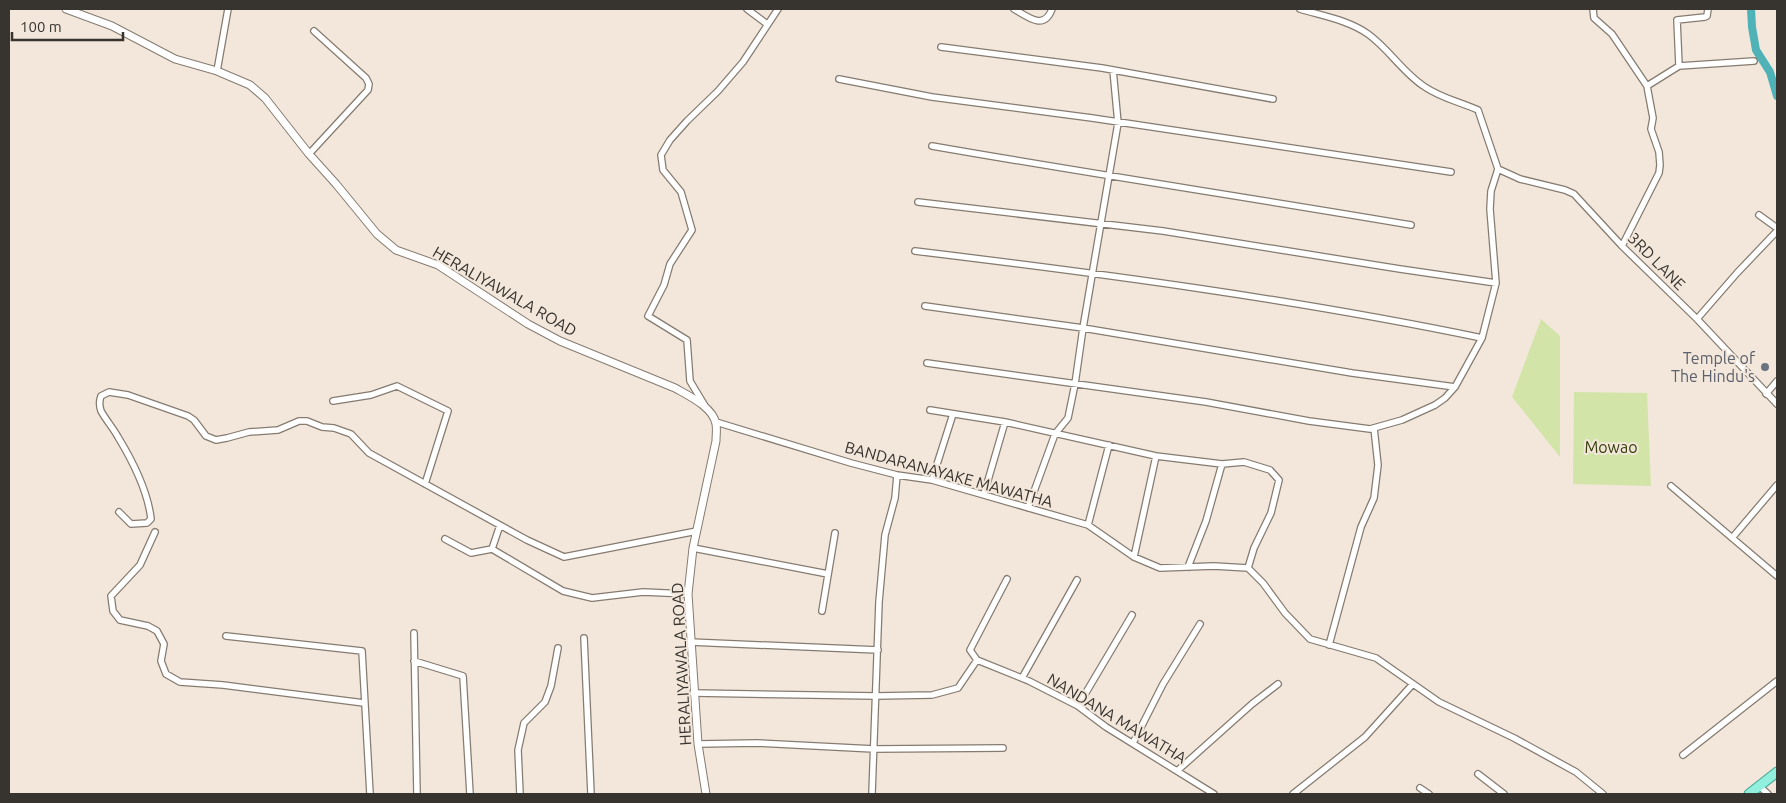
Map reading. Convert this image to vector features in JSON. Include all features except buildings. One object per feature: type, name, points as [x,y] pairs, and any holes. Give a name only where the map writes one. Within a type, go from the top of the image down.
[{"type":"main road","points":[[1749,794],[1777,772]]},
{"type":"street","name":"HERALIYAWALA ROAD","points":[[66,9],[112,26],[175,59],[217,70],[258,91],[376,234],[396,250],[438,265],[516,317],[560,341],[656,379],[690,396],[707,409],[716,422],[716,441],[693,548],[688,594],[693,693],[698,744],[706,794]]},
{"type":"street","points":[[217,70],[228,9]]},
{"type":"street","points":[[747,9],[768,24]]},
{"type":"street","points":[[707,409],[690,381],[687,340],[648,316],[664,285],[670,264],[692,230],[681,192],[663,170],[661,155],[675,134],[718,91],[743,62],[778,9]]},
{"type":"street","points":[[1014,9],[1031,19],[1039,21],[1046,20],[1052,9]]},
{"type":"street","points":[[927,363],[1206,402],[1308,421],[1370,429],[1402,420],[1435,405],[1445,398],[1455,387],[1482,338],[1496,283],[1490,209],[1491,191],[1498,169],[1478,110],[1462,102],[1434,93],[1422,86],[1370,35],[1353,24],[1300,9]]},
{"type":"street","points":[[1593,9],[1594,18],[1612,34],[1647,86],[1653,118],[1651,129],[1659,152],[1659,173],[1622,246]]},
{"type":"street","points":[[1679,66],[1678,20],[1705,17],[1707,16],[1708,9]]},
{"type":"street","points":[[309,154],[368,90],[369,84],[366,78],[314,32]]},
{"type":"street","points":[[942,47],[1113,70],[1273,99]]},
{"type":"street","points":[[1647,86],[1679,66],[1754,61]]},
{"type":"street","points":[[1028,508],[1055,434],[1068,418],[1076,384],[1092,272],[1118,123],[1113,70]]},
{"type":"street","points":[[840,79],[932,98],[1092,118],[1451,172]]},
{"type":"street","points":[[932,146],[1108,177],[1185,187],[1411,225]]},
{"type":"street","name":"3RD LANE","points":[[1498,169],[1520,179],[1574,194],[1622,246],[1696,319],[1777,404]]},
{"type":"street","points":[[918,202],[1101,223],[1496,283]]},
{"type":"street","points":[[1696,319],[1777,229],[1759,215]]},
{"type":"street","points":[[915,251],[1092,272],[1390,319],[1482,338]]},
{"type":"street","points":[[925,306],[1083,328],[1352,373],[1455,387]]},
{"type":"street","points":[[1766,394],[1777,381]]},
{"type":"street","points":[[333,401],[371,395],[397,386],[448,411],[425,484]]},
{"type":"street","points":[[119,512],[131,524],[147,523],[151,519],[149,503],[118,438],[98,402],[101,396],[109,392],[128,395],[188,416],[194,420],[206,436],[216,440],[249,432],[278,430],[299,421],[307,421],[322,427],[334,428],[351,434],[370,452],[425,484],[564,557],[697,531]]},
{"type":"street","points":[[930,410],[1005,422],[1156,456],[1222,464],[1244,462],[1270,470],[1279,480],[1271,513],[1254,548],[1248,568],[1285,613],[1310,639],[1376,658],[1412,685],[1439,702],[1514,738],[1576,772],[1603,794]]},
{"type":"street","points":[[932,480],[953,414]]},
{"type":"street","name":"BANDARANAYAKE MAWATHA","points":[[716,422],[897,475],[932,480],[1088,525],[1134,557],[1160,568],[1248,568]]},
{"type":"street","points":[[984,494],[1005,422]]},
{"type":"street","points":[[1329,645],[1360,526],[1374,498],[1378,465],[1374,428]]},
{"type":"street","points":[[1088,525],[1109,445]]},
{"type":"street","points":[[1134,557],[1156,456]]},
{"type":"street","points":[[1188,567],[1206,521],[1222,464]]},
{"type":"street","points":[[872,794],[879,602],[886,535],[895,498],[897,475]]},
{"type":"street","points":[[1732,538],[1777,485]]},
{"type":"street","points":[[1671,486],[1777,576]]},
{"type":"street","points":[[492,549],[500,525]]},
{"type":"street","points":[[156,532],[140,565],[111,596],[112,611],[120,620],[148,626],[157,630],[164,644],[162,661],[166,674],[180,682],[223,685],[364,703]]},
{"type":"street","points":[[822,611],[835,533]]},
{"type":"street","points":[[445,539],[471,554],[492,549],[562,591],[592,598],[642,592],[688,594]]},
{"type":"street","points":[[693,548],[828,574]]},
{"type":"street","points":[[693,693],[932,695],[958,688],[977,660],[970,650],[1007,579]]},
{"type":"street","points":[[1022,678],[1077,580]]},
{"type":"street","points":[[1078,706],[1132,616]]},
{"type":"street","points":[[1133,743],[1163,684],[1200,624]]},
{"type":"street","points":[[414,633],[417,794]]},
{"type":"street","points":[[226,636],[362,651],[370,794]]},
{"type":"street","points":[[584,638],[591,794]]},
{"type":"street","points":[[690,642],[878,650]]},
{"type":"street","points":[[520,794],[518,750],[524,722],[545,702],[551,686],[558,648]]},
{"type":"street","name":"NANDANA MAWATHA","points":[[977,660],[1022,678],[1078,706],[1106,727],[1214,794]]},
{"type":"street","points":[[414,661],[463,676],[470,794]]},
{"type":"street","points":[[1683,755],[1777,681]]},
{"type":"street","points":[[1177,771],[1252,704],[1278,684]]},
{"type":"street","points":[[1293,794],[1365,737],[1412,685]]},
{"type":"street","points":[[698,744],[757,744],[874,749],[1003,748]]},
{"type":"street","points":[[1478,774],[1504,794]]},
{"type":"street","points":[[1760,786],[1768,794]]},
{"type":"street","points":[[1420,788],[1429,794]]},
{"type":"green space","points":[[1541,319],[1560,336],[1560,457],[1512,397]]},
{"type":"green space","name":"Mowao","points":[[1574,392],[1647,393],[1651,486],[1573,484]]},
{"type":"waterway","points":[[1751,9],[1756,50],[1770,72],[1777,96]]},
{"type":"place","name":"Temple of The Hindu's","points":[[1765,367]]}]
